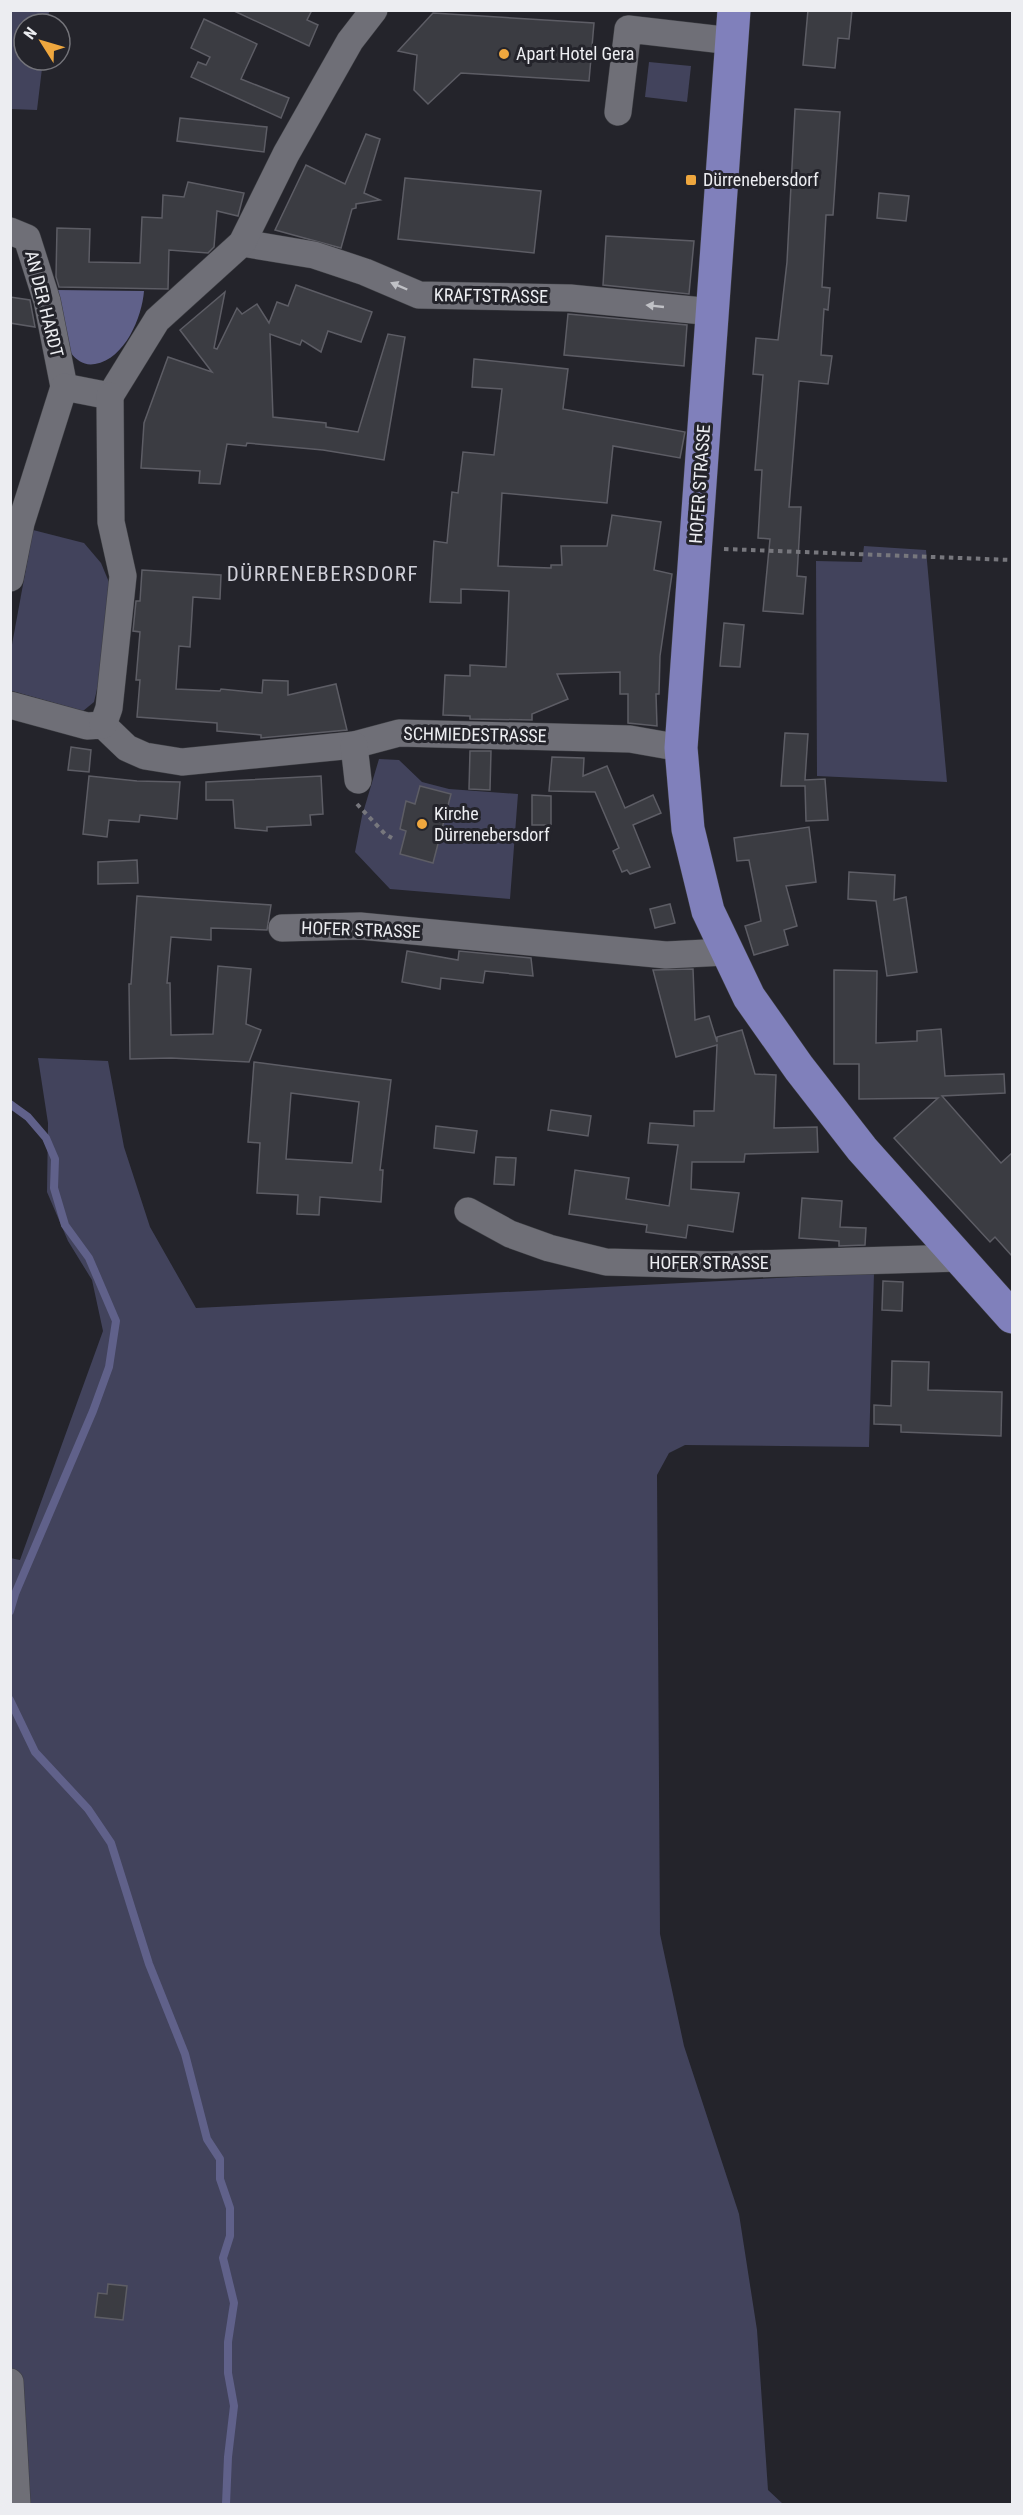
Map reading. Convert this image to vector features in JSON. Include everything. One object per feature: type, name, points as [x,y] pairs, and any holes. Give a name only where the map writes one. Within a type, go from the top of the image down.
[{"type":"main road","name":"HOFER STRASSE","points":[[733,26],[681,748],[688,829],[708,911],[748,997],[799,1068],[862,1149],[1012,1317]]},
{"type":"street","points":[[10,705],[87,726],[103,725],[109,708],[123,576],[111,522],[110,396],[157,320],[242,243],[286,154],[350,41],[374,10]]},
{"type":"street","points":[[618,112],[628,29],[733,26]]},
{"type":"street","name":"AN DER HARDT","points":[[10,231],[27,238],[47,301],[64,387]]},
{"type":"street","name":"KRAFTSTRASSE","points":[[242,243],[314,255],[365,272],[419,295],[570,297],[713,312]]},
{"type":"street","points":[[10,578],[21,523],[64,387],[110,396]]},
{"type":"street","name":"SCHMIEDESTRASSE","points":[[103,725],[127,748],[145,756],[182,762],[354,745],[399,732],[630,739],[681,748]]},
{"type":"street","points":[[354,745],[358,780]]},
{"type":"street","name":"HOFER STRASSE","points":[[282,928],[360,926],[666,954],[726,952]]},
{"type":"street","name":"HOFER STRASSE","points":[[468,1211],[510,1234],[549,1248],[606,1262],[716,1265],[960,1258]]},
{"type":"street","points":[[10,2382],[18,2505]]},
{"type":"path","points":[[696,548],[1012,560]]},
{"type":"path","points":[[358,780],[358,808],[392,838]]},
{"type":"shaded area","points":[[11,10],[49,11],[12,12],[12,72],[42,72],[37,110],[11,109]]},
{"type":"shaded area","points":[[649,62],[691,66],[687,102],[645,97]]},
{"type":"shaded area","points":[[56,290],[144,291],[136,324],[123,346],[106,360],[95,364],[85,364],[79,361],[68,348]]},
{"type":"shaded area","points":[[33,530],[84,543],[101,563],[111,587],[100,676],[94,702],[83,711],[12,691],[11,650]]},
{"type":"shaded area","points":[[864,546],[926,550],[947,782],[817,776],[816,561],[862,562]]},
{"type":"shaded area","points":[[379,759],[399,760],[422,782],[449,789],[518,794],[510,899],[390,889],[355,852],[362,816]]},
{"type":"shaded area","points":[[38,1058],[108,1061],[124,1147],[150,1227],[196,1308],[874,1273],[869,1447],[685,1445],[669,1453],[657,1475],[660,1934],[684,2046],[739,2214],[757,2330],[768,2490],[783,2504],[11,2504],[10,1558],[20,1560],[103,1331],[92,1280],[68,1241],[47,1192],[48,1123]]},
{"type":"building","points":[[232,10],[312,10],[307,20],[318,25],[309,46]]},
{"type":"building","points":[[808,10],[852,10],[849,39],[838,38],[835,68],[803,65]]},
{"type":"building","name":"Apart Hotel Gera","points":[[433,13],[594,23],[589,81],[461,73],[428,104],[414,90],[417,55],[398,51]]},
{"type":"building","points":[[204,19],[257,44],[241,79],[289,98],[281,118],[191,77],[198,62],[206,65],[210,57],[191,48]]},
{"type":"building","points":[[795,109],[840,112],[833,215],[826,215],[822,287],[830,288],[828,310],[824,309],[821,355],[832,356],[828,384],[799,381],[789,507],[801,507],[797,576],[806,577],[803,614],[763,611],[770,539],[758,538],[762,470],[755,470],[763,375],[753,374],[756,338],[778,340],[787,262]]},
{"type":"building","points":[[180,118],[267,127],[264,152],[177,141]]},
{"type":"building","points":[[366,134],[380,139],[364,193],[380,200],[356,204],[356,208],[352,209],[341,248],[275,230],[306,165],[345,184]]},
{"type":"building","points":[[405,178],[541,191],[534,253],[398,239]]},
{"type":"building","points":[[188,182],[244,193],[238,216],[217,211],[214,247],[208,253],[169,250],[168,289],[59,287],[56,277],[57,228],[90,229],[89,262],[140,263],[142,217],[162,218],[163,195],[184,197]]},
{"type":"building","points":[[879,193],[909,196],[906,221],[877,218]]},
{"type":"building","points":[[606,236],[694,241],[689,294],[603,285]]},
{"type":"building","points":[[296,285],[372,312],[361,342],[328,331],[321,352],[302,340],[300,345],[270,334],[273,417],[326,423],[326,427],[358,432],[388,334],[405,337],[384,460],[323,450],[247,443],[246,446],[227,444],[220,484],[199,483],[200,471],[141,468],[144,423],[168,357],[212,372],[180,330],[225,292],[214,348],[217,349],[237,308],[242,314],[257,304],[269,323],[277,302],[288,306]]},
{"type":"building","points":[[10,297],[30,300],[35,327],[10,323]]},
{"type":"building","points":[[568,314],[687,325],[684,366],[564,355]]},
{"type":"building","points":[[474,359],[568,369],[563,409],[685,432],[680,458],[613,446],[607,503],[502,493],[498,566],[551,568],[551,565],[562,565],[561,546],[607,546],[612,515],[661,522],[654,570],[672,574],[660,656],[659,694],[656,694],[657,726],[628,723],[628,694],[620,694],[620,672],[557,674],[568,699],[532,714],[532,720],[470,719],[470,716],[443,715],[445,675],[470,676],[470,665],[506,667],[509,591],[461,589],[461,603],[430,602],[434,541],[447,543],[452,492],[458,493],[463,452],[494,455],[502,389],[472,387]]},
{"type":"building","points":[[142,570],[221,575],[220,599],[193,597],[190,647],[179,646],[176,689],[220,691],[221,689],[262,693],[263,680],[288,681],[288,695],[336,684],[347,730],[261,738],[261,735],[217,731],[217,723],[137,717],[140,680],[136,680],[140,632],[133,631],[136,601],[140,601]]},
{"type":"building","points":[[724,623],[744,625],[740,667],[720,666]]},
{"type":"building","points":[[785,733],[808,734],[805,780],[825,779],[828,820],[806,821],[805,786],[781,786]]},
{"type":"building","points":[[71,747],[91,750],[89,772],[68,770]]},
{"type":"building","points":[[470,751],[491,751],[490,790],[469,789]]},
{"type":"building","points":[[552,757],[584,758],[583,776],[607,766],[625,808],[653,795],[661,813],[633,825],[650,867],[630,874],[627,870],[622,872],[613,851],[619,848],[595,792],[549,791]]},
{"type":"building","points":[[89,776],[137,781],[180,782],[177,819],[140,815],[139,822],[109,820],[107,837],[83,834]]},
{"type":"building","points":[[321,776],[323,814],[310,815],[311,825],[267,827],[267,831],[235,828],[233,800],[206,800],[206,782]]},
{"type":"building","name":"Kirche Dürrenebersdorf","points":[[420,786],[451,794],[433,863],[400,854],[406,831],[400,829],[406,801],[415,804]]},
{"type":"building","points":[[532,795],[551,796],[551,825],[532,825]]},
{"type":"building","points":[[809,827],[816,882],[786,886],[797,926],[784,930],[788,945],[754,955],[745,926],[761,921],[749,860],[737,861],[734,838]]},
{"type":"building","points":[[137,860],[138,883],[98,884],[98,862]]},
{"type":"building","points":[[849,872],[895,875],[894,900],[906,897],[917,972],[887,976],[876,901],[848,899]]},
{"type":"building","points":[[137,896],[271,905],[267,930],[211,928],[211,940],[171,937],[167,983],[170,983],[171,1035],[213,1034],[218,966],[251,969],[246,1024],[261,1030],[249,1062],[171,1058],[130,1059],[129,984],[131,984]]},
{"type":"building","points":[[670,904],[675,923],[655,928],[650,909]]},
{"type":"building","points":[[407,951],[458,960],[459,951],[531,958],[533,976],[485,971],[483,983],[441,978],[440,989],[402,982]]},
{"type":"building","points":[[693,969],[695,1020],[709,1016],[717,1042],[717,1037],[742,1030],[755,1074],[776,1075],[774,1128],[817,1127],[818,1152],[745,1154],[744,1162],[692,1162],[691,1189],[739,1193],[733,1232],[688,1225],[686,1238],[646,1232],[647,1225],[569,1214],[575,1170],[629,1178],[626,1199],[669,1206],[678,1145],[648,1143],[650,1123],[694,1126],[694,1111],[714,1111],[717,1045],[676,1057],[653,970]]},
{"type":"building","points":[[834,970],[877,971],[876,1043],[917,1041],[917,1031],[941,1029],[945,1076],[1004,1074],[1005,1093],[942,1096],[1001,1163],[1012,1153],[1012,1256],[995,1237],[990,1242],[894,1138],[938,1098],[859,1099],[859,1064],[834,1064]]},
{"type":"building","points":[[254,1062],[391,1080],[380,1170],[383,1170],[381,1202],[320,1197],[319,1215],[297,1214],[298,1195],[257,1193],[260,1143],[248,1142]],"holes":[[[291,1093],[359,1102],[352,1163],[286,1159]]]},
{"type":"building","points":[[551,1110],[591,1116],[588,1136],[548,1130]]},
{"type":"building","points":[[436,1126],[477,1131],[474,1153],[434,1148]]},
{"type":"building","points":[[496,1157],[516,1158],[514,1185],[494,1184]]},
{"type":"building","points":[[802,1198],[842,1201],[840,1227],[866,1228],[865,1245],[839,1246],[839,1241],[799,1238]]},
{"type":"building","points":[[883,1281],[903,1282],[902,1311],[882,1310]]},
{"type":"building","points":[[892,1361],[929,1362],[928,1390],[1002,1392],[1001,1436],[901,1432],[901,1425],[874,1424],[874,1405],[891,1406]]},
{"type":"building","points":[[108,2284],[127,2286],[123,2320],[95,2317],[98,2293],[107,2294]]},
{"type":"waterway","points":[[10,1104],[28,1117],[46,1138],[55,1159],[54,1188],[65,1225],[89,1258],[116,1321],[109,1367],[93,1411],[15,1594],[10,1611]]},
{"type":"waterway","points":[[10,1700],[35,1752],[88,1809],[111,1843],[149,1964],[185,2054],[207,2139],[220,2159],[220,2179],[230,2208],[230,2236],[223,2258],[234,2303],[228,2342],[228,2373],[234,2406],[228,2457],[226,2504]]},
{"type":"place","name":"Apart Hotel Gera","points":[[504,54]]},
{"type":"place","name":"Dürrenebersdorf","points":[[691,180]]},
{"type":"place","name":"Kirche Dürrenebersdorf","points":[[422,824]]},
{"type":"district","name":"DÜRRENEBERSDORF","points":[[323,574]]}]
